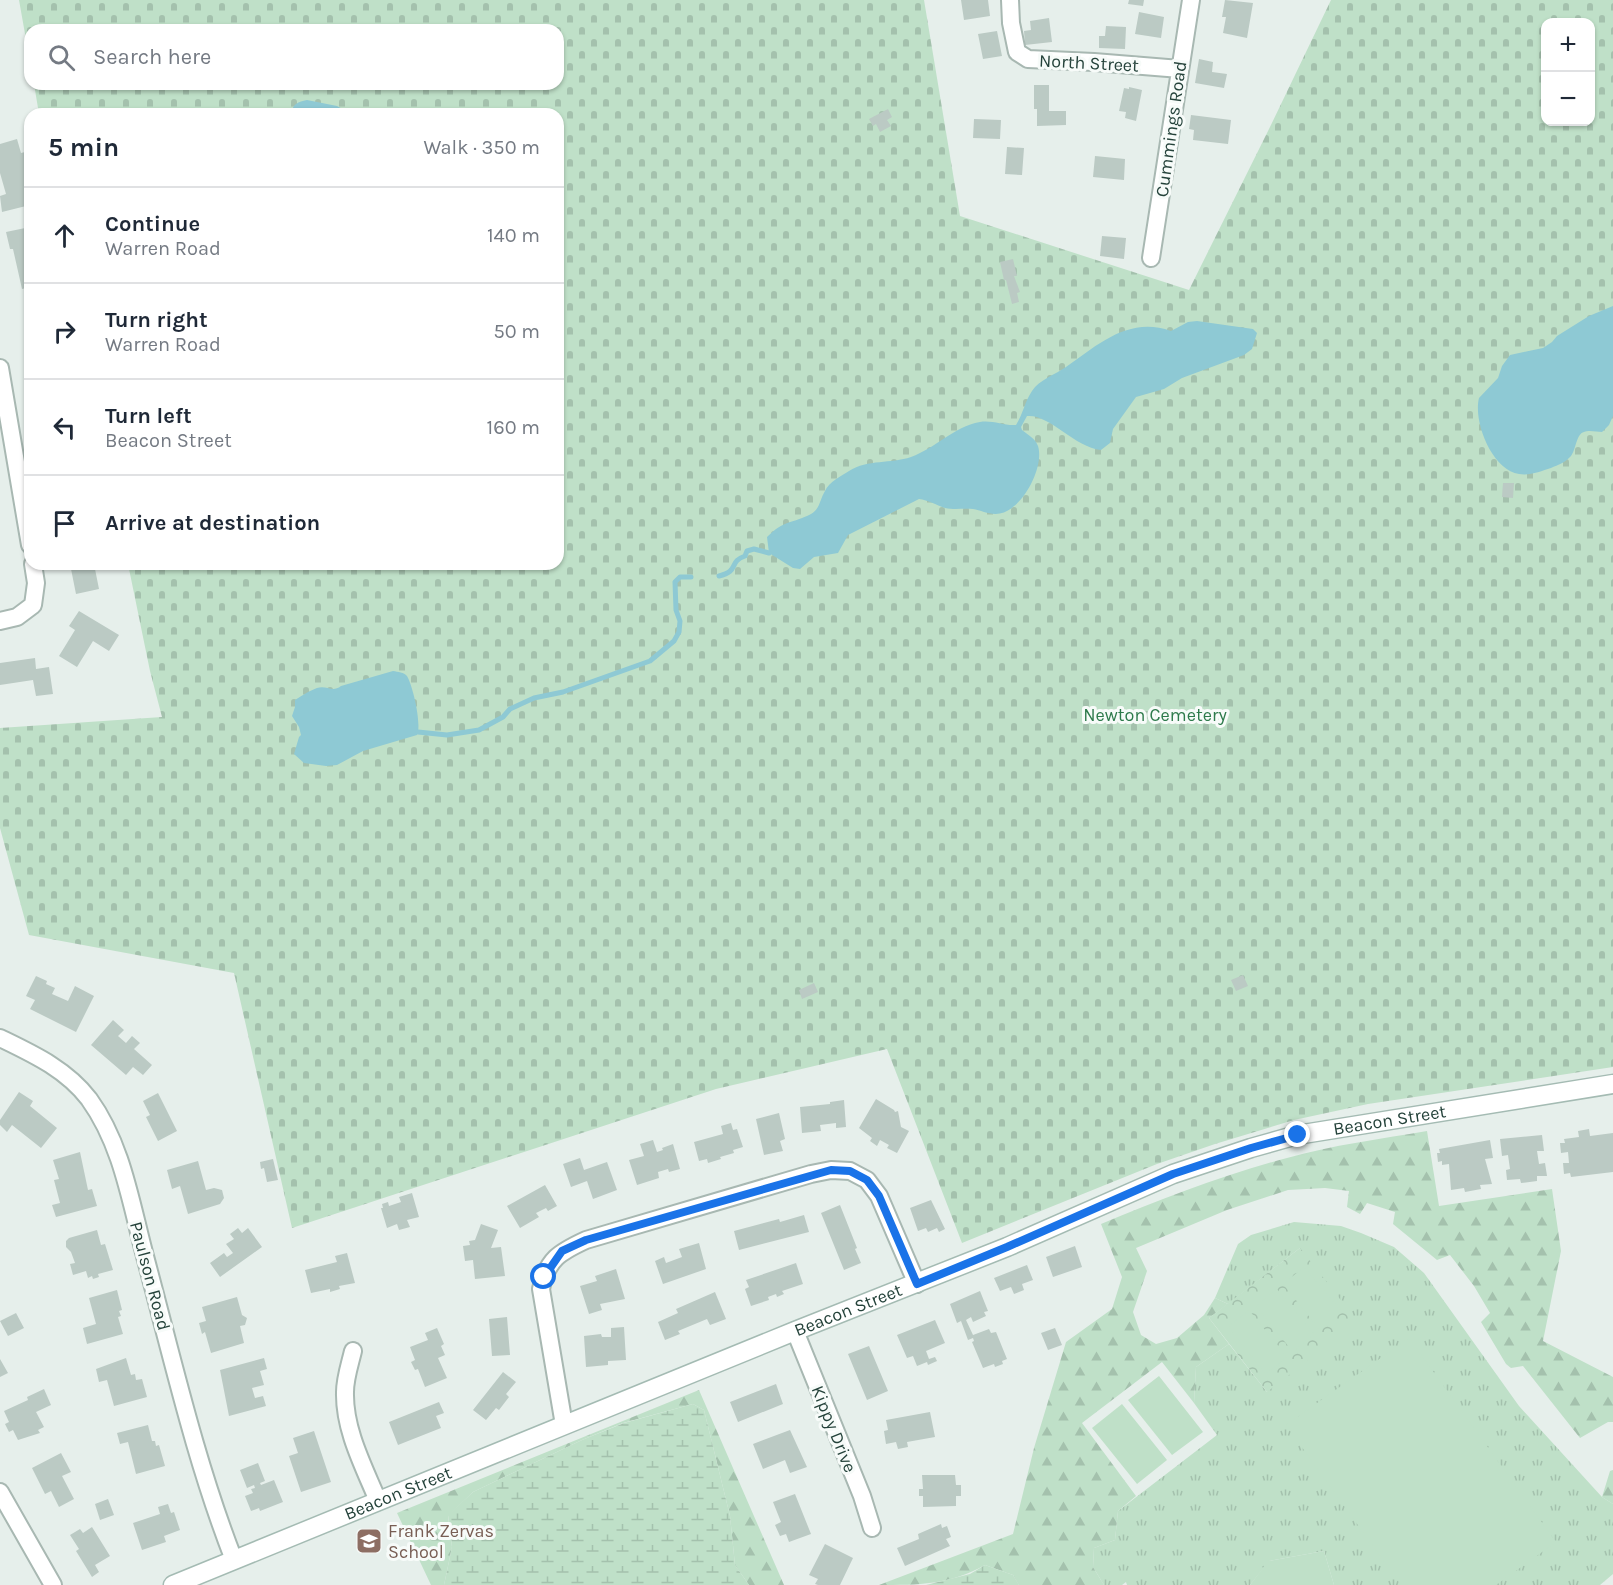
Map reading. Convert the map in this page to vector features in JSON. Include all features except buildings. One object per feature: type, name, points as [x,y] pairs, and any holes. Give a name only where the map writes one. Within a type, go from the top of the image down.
[{"type":"main road","name":"Beacon Street","points":[[173,1585],[795,1331],[917,1284],[1156,1181],[1251,1148],[1298,1135],[1613,1084]]},
{"type":"street","name":"North Street","points":[[1011,0],[1011,23],[1017,52],[1028,59],[1180,69]]},
{"type":"street","name":"Cummings Road","points":[[1151,258],[1191,0]]},
{"type":"street","points":[[0,368],[24,510]]},
{"type":"street","points":[[0,621],[17,617],[33,605],[36,583],[34,570]]},
{"type":"street","name":"Paulson Road","points":[[0,1038],[36,1055],[65,1073],[88,1098],[120,1158],[212,1505],[234,1560]]},
{"type":"street","points":[[564,1425],[541,1289],[544,1277],[562,1251],[586,1240],[811,1174],[831,1170],[850,1171],[867,1180],[879,1196],[917,1284]]},
{"type":"street","name":"Kippy Drive","points":[[795,1331],[855,1479],[872,1528]]},
{"type":"street","points":[[353,1351],[346,1384],[346,1410],[354,1441],[378,1501]]},
{"type":"street","points":[[0,1492],[52,1585]]},
{"type":"green space","name":"Newton Cemetery","points":[[19,0],[924,0],[960,216],[1189,290],[1331,0],[1613,0],[1613,1067],[1368,1104],[1294,1120],[1157,1164],[962,1243],[887,1049],[716,1089],[292,1228],[234,973],[29,935],[0,828],[0,728],[162,717],[129,570],[564,570],[564,108],[38,108],[35,90],[564,90],[564,24],[24,24],[24,28]]},
{"type":"green space","points":[[1427,1131],[1439,1206],[1552,1189],[1561,1251],[1543,1341],[1613,1377],[1613,1422],[1608,1422],[1580,1438],[1523,1366],[1511,1368],[1506,1364],[1481,1322],[1490,1313],[1474,1286],[1450,1255],[1437,1260],[1393,1224],[1395,1212],[1367,1203],[1360,1214],[1347,1207],[1349,1191],[1325,1188],[1288,1190],[1227,1210],[1136,1248],[1147,1271],[1133,1312],[1141,1335],[1156,1344],[1177,1338],[1204,1315],[1215,1298],[1228,1304],[1209,1318],[1229,1344],[1196,1367],[1194,1403],[1162,1362],[1082,1423],[1136,1496],[1118,1511],[1115,1540],[1094,1548],[1093,1567],[1104,1585],[1019,1585],[1013,1575],[985,1565],[959,1577],[946,1580],[920,1584],[879,1585],[1013,1534],[1034,1448],[1066,1342],[1112,1309],[1122,1277],[1101,1224],[1193,1188],[1304,1153]]},
{"type":"green space","points":[[1294,1222],[1341,1226],[1361,1233],[1394,1247],[1424,1273],[1519,1406],[1602,1497],[1613,1504],[1613,1574],[1600,1585],[1334,1585],[1324,1551],[1269,1561],[1250,1585],[1127,1585],[1126,1582],[1122,1585],[1104,1585],[1093,1567],[1094,1548],[1115,1540],[1118,1511],[1217,1435],[1194,1403],[1196,1367],[1229,1344],[1267,1392],[1300,1248],[1228,1304],[1215,1298],[1238,1244],[1251,1235]]},
{"type":"green space","points":[[1300,1248],[1358,1322],[1267,1392],[1209,1318]]},
{"type":"green space","points":[[1304,1267],[1342,1312],[1320,1330],[1283,1284]]},
{"type":"green space","points":[[1277,1289],[1314,1334],[1293,1352],[1256,1306]]},
{"type":"green space","points":[[1249,1310],[1287,1357],[1266,1374],[1228,1327]]},
{"type":"green space","points":[[1409,1338],[1556,1542],[1496,1585],[1401,1585],[1286,1425]]},
{"type":"green space","points":[[1159,1376],[1203,1432],[1172,1455],[1128,1400]]},
{"type":"green space","points":[[699,1390],[784,1585],[749,1585],[735,1565],[730,1516],[704,1410],[693,1404],[623,1423],[473,1492],[448,1516],[452,1547],[444,1585],[431,1585],[397,1513]]},
{"type":"green space","points":[[693,1404],[704,1410],[730,1516],[735,1565],[749,1585],[444,1585],[452,1547],[448,1515],[473,1492],[582,1440],[624,1423]]},
{"type":"green space","points":[[1122,1404],[1167,1460],[1137,1484],[1092,1428]]},
{"type":"green space","points":[[1613,1470],[1613,1504],[1602,1497],[1610,1471]]},
{"type":"green space","points":[[1324,1551],[1334,1585],[1250,1585],[1268,1561]]},
{"type":"green space","points":[[985,1565],[1013,1575],[1019,1585],[926,1585],[970,1574]]},
{"type":"water","points":[[307,100],[340,108],[293,108],[301,101]]},
{"type":"water","points":[[1613,306],[1613,416],[1609,425],[1602,432],[1581,433],[1571,456],[1551,468],[1527,474],[1509,471],[1493,455],[1482,432],[1478,408],[1479,398],[1498,378],[1502,366],[1510,355],[1543,348],[1557,336],[1589,316]]},
{"type":"water","points":[[1197,321],[1253,329],[1257,333],[1252,349],[1244,355],[1182,378],[1164,389],[1136,397],[1113,429],[1110,443],[1101,450],[1081,443],[1044,420],[1027,416],[1021,427],[1038,446],[1038,466],[1021,499],[1004,512],[992,514],[973,509],[949,509],[919,499],[848,535],[838,553],[814,557],[800,569],[793,568],[769,553],[767,537],[773,531],[814,512],[829,485],[856,467],[911,457],[961,428],[980,422],[1016,425],[1035,387],[1115,335],[1142,327],[1156,327],[1171,331],[1188,322]]},
{"type":"water","points":[[393,671],[401,672],[407,676],[409,681],[418,715],[417,735],[363,751],[337,765],[304,763],[294,754],[301,735],[292,716],[295,700],[317,688],[335,689]]},
{"type":"waterway","points":[[719,576],[730,572],[747,551],[754,549],[769,553]]},
{"type":"waterway","points":[[418,732],[447,735],[479,730],[503,717],[510,709],[534,698],[563,692],[650,661],[674,641],[679,632],[680,621],[676,610],[675,582],[680,577],[691,577]]},
{"type":"place","name":"Frank Zervas School","points":[[369,1541]]},
{"type":"route","points":[[544,1277],[550,1265],[562,1251],[586,1240],[831,1170],[850,1171],[867,1180],[879,1196],[917,1284],[1173,1174],[1298,1135]]}]
